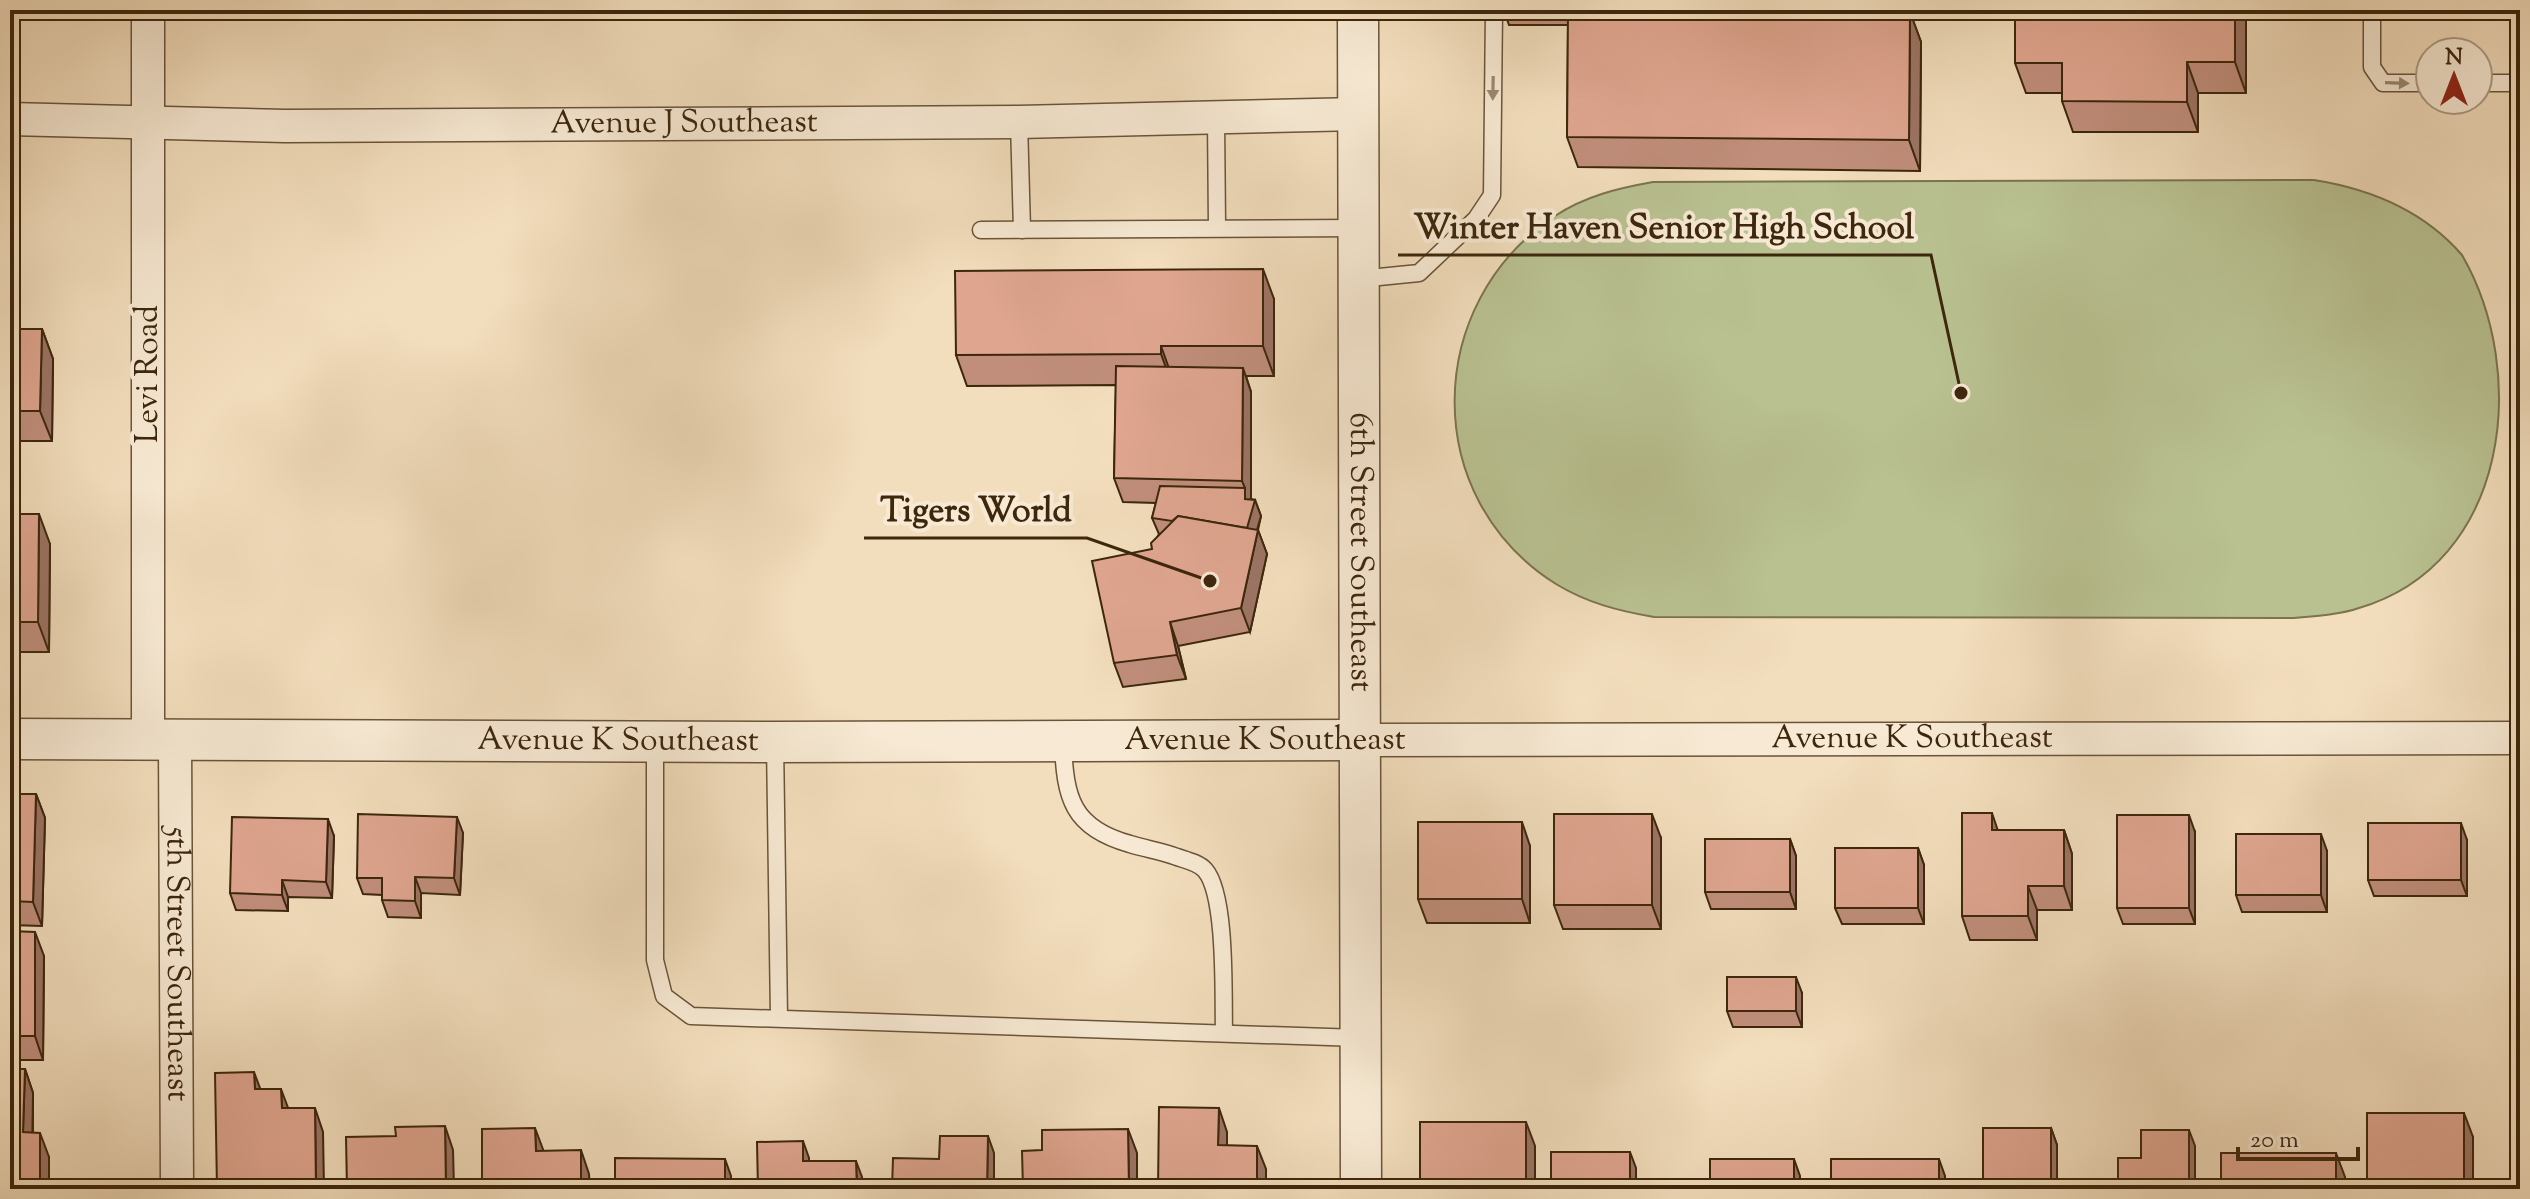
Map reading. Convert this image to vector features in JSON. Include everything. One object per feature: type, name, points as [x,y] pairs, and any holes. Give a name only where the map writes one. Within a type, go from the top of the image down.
[{"type":"street","name":"Levi Road","points":[[148,10],[161,738]]},
{"type":"street","name":"6th Street Southeast","points":[[1358,10],[1361,1189]]},
{"type":"street","name":"Avenue J Southeast","points":[[10,119],[285,126],[1019,122],[1359,114]]},
{"type":"street","name":"5th Street Southeast","points":[[161,738],[177,1189]]},
{"type":"street","name":"Avenue K Southeast","points":[[10,739],[775,742],[2520,738]]},
{"type":"lane","points":[[1359,279],[1419,273],[1476,219],[1492,195],[1494,10]]},
{"type":"lane","points":[[2372,10],[2372,67],[2383,83],[2414,83]]},
{"type":"lane","points":[[2494,83],[2520,83]]},
{"type":"lane","points":[[1216,119],[1217,227]]},
{"type":"lane","points":[[1019,122],[1022,230]]},
{"type":"lane","points":[[981,230],[1359,228]]},
{"type":"lane","points":[[655,741],[655,960],[664,996],[691,1016],[1360,1038]]},
{"type":"lane","points":[[1063,741],[1064,777],[1068,792],[1072,806],[1086,825],[1106,836],[1169,854],[1204,868],[1215,888],[1220,918],[1224,1033]]},
{"type":"lane","points":[[775,742],[779,1018]]},
{"type":"green space","points":[[2314,180],[2356,189],[2395,204],[2447,239],[2462,255],[2483,302],[2496,354],[2499,407],[2492,459],[2475,508],[2448,551],[2409,585],[2359,608],[2293,618],[1654,617],[1604,605],[1568,591],[1511,547],[1479,502],[1461,453],[1455,400],[1461,348],[1480,298],[1512,253],[1555,216],[1602,194],[1653,182]]},
{"type":"building","points":[[1568,10],[1910,12],[1909,140],[1567,137]]},
{"type":"building","points":[[2015,10],[2235,10],[2235,62],[2187,62],[2187,102],[2062,101],[2062,63],[2015,63]]},
{"type":"building","points":[[1263,269],[1263,346],[1161,346],[1161,354],[956,355],[955,271]]},
{"type":"building","points":[[10,329],[42,329],[40,411],[10,411]]},
{"type":"building","points":[[1116,366],[1243,368],[1242,481],[1114,478]]},
{"type":"building","points":[[1160,486],[1245,488],[1245,499],[1255,500],[1247,528],[1178,516],[1172,521],[1152,518]]},
{"type":"building","points":[[10,514],[39,514],[38,622],[10,622]]},
{"type":"building","points":[[1178,516],[1258,530],[1241,608],[1170,622],[1177,655],[1114,663],[1092,561],[1152,549],[1151,543]]},
{"type":"building","points":[[10,794],[36,794],[33,902],[10,901]]},
{"type":"building","points":[[1962,813],[1992,813],[1992,830],[2064,830],[2064,886],[2028,886],[2028,916],[1962,916]]},
{"type":"building","points":[[358,814],[457,817],[454,878],[415,877],[415,901],[382,900],[382,878],[357,878]]},
{"type":"building","points":[[1554,814],[1652,814],[1652,905],[1554,905]]},
{"type":"building","points":[[2117,815],[2189,815],[2189,908],[2117,908]]},
{"type":"building","points":[[232,817],[328,819],[326,882],[282,880],[282,895],[230,893]]},
{"type":"building","points":[[1418,822],[1522,822],[1522,899],[1418,899]]},
{"type":"building","points":[[2368,823],[2461,823],[2461,880],[2368,880]]},
{"type":"building","points":[[2236,834],[2321,834],[2321,895],[2236,895]]},
{"type":"building","points":[[1705,839],[1790,839],[1790,892],[1705,892]]},
{"type":"building","points":[[1835,848],[1918,848],[1918,908],[1835,908]]},
{"type":"building","points":[[10,931],[35,932],[35,1036],[10,1036]]},
{"type":"building","points":[[1727,977],[1796,977],[1796,1011],[1727,1011]]},
{"type":"building","points":[[10,1069],[25,1069],[23,1132],[40,1133],[40,1186],[10,1185]]},
{"type":"building","points":[[254,1072],[255,1089],[281,1089],[282,1108],[315,1108],[316,1189],[217,1189],[215,1073]]},
{"type":"building","points":[[1159,1107],[1219,1108],[1218,1145],[1257,1146],[1257,1189],[1158,1189]]},
{"type":"building","points":[[2367,1113],[2464,1113],[2464,1189],[2440,1189],[2440,1185],[2367,1185]]},
{"type":"building","points":[[1420,1122],[1526,1122],[1526,1189],[1420,1189]]},
{"type":"building","points":[[445,1126],[446,1189],[347,1189],[346,1137],[396,1136],[395,1127]]},
{"type":"building","points":[[535,1128],[536,1151],[581,1150],[581,1189],[482,1189],[482,1129]]},
{"type":"building","points":[[1983,1128],[2051,1128],[2051,1185],[1983,1185]]},
{"type":"building","points":[[1128,1129],[1129,1189],[1023,1189],[1022,1151],[1042,1150],[1042,1130]]},
{"type":"building","points":[[2141,1130],[2189,1130],[2189,1189],[2118,1189],[2118,1158],[2141,1158]]},
{"type":"building","points":[[940,1136],[988,1136],[987,1189],[892,1189],[893,1158],[939,1159]]},
{"type":"building","points":[[803,1141],[803,1161],[856,1161],[857,1189],[758,1189],[757,1142]]},
{"type":"building","points":[[1551,1152],[1630,1152],[1630,1189],[1551,1189]]},
{"type":"building","points":[[2221,1153],[2336,1153],[2336,1189],[2221,1189]]},
{"type":"building","points":[[615,1158],[725,1159],[725,1189],[615,1189]]},
{"type":"building","points":[[1710,1159],[1794,1159],[1794,1189],[1710,1189]]},
{"type":"building","points":[[1831,1159],[1939,1159],[1939,1189],[1831,1189]]},
{"type":"place","name":"Winter Haven Senior High School","points":[[1961,393]]},
{"type":"place","name":"Tigers World","points":[[1210,581]]}]
